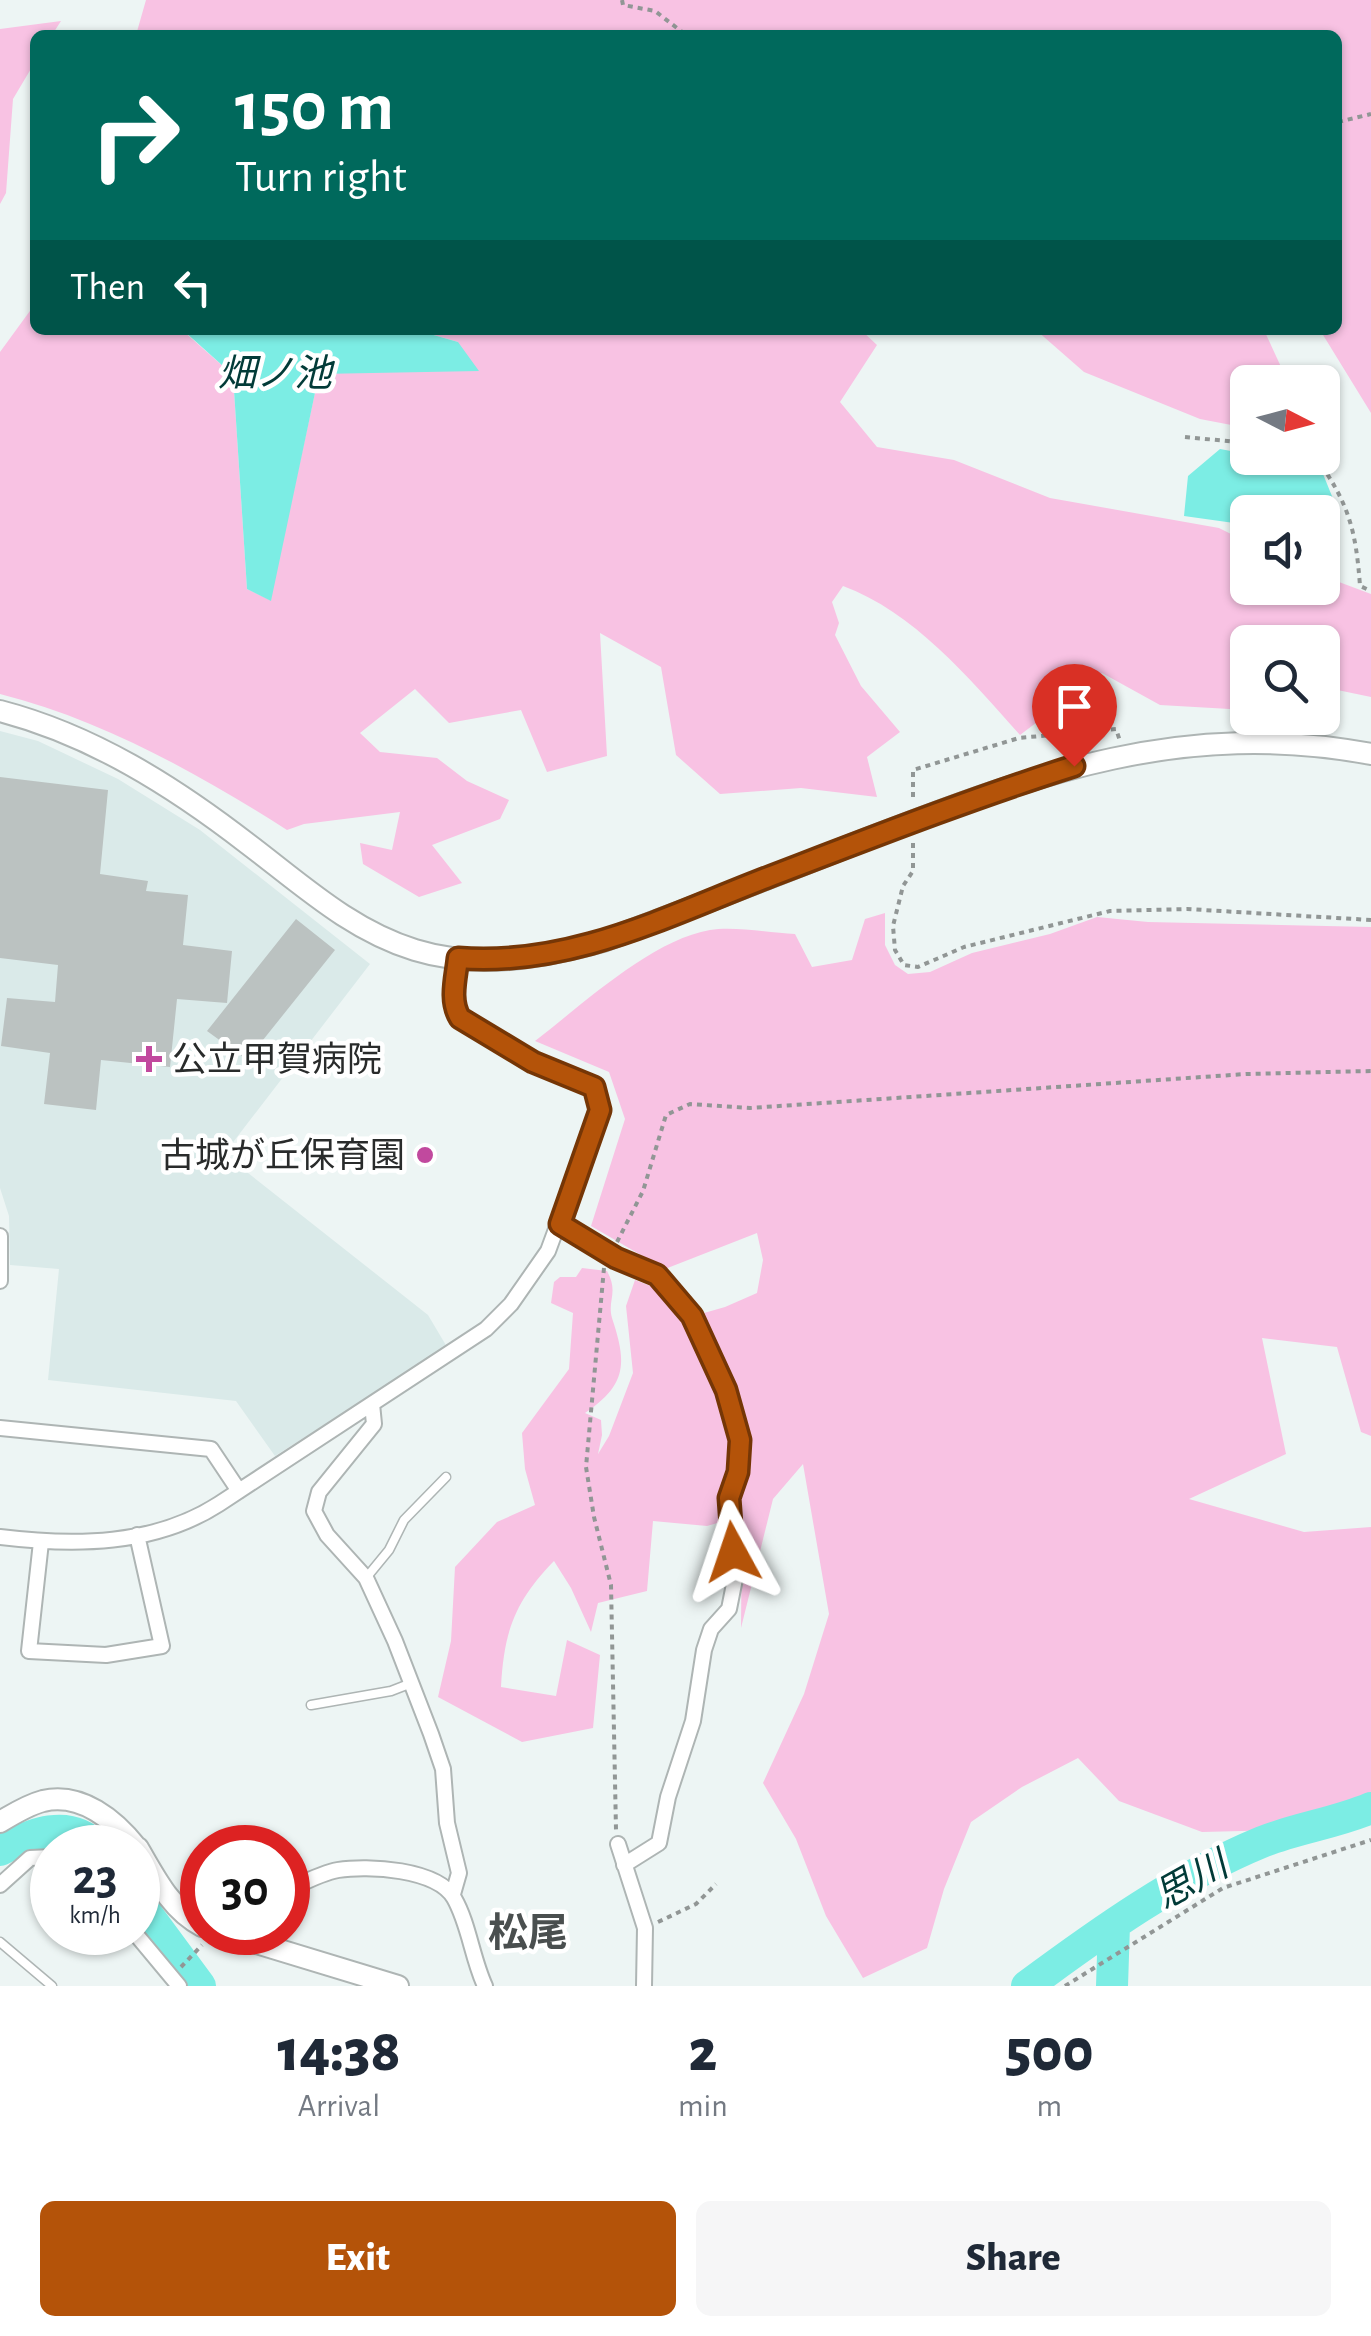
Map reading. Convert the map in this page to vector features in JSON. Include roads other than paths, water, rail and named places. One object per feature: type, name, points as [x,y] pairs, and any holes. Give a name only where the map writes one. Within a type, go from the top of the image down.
[{"type":"street","points":[[0,711],[65,732],[154,778],[356,924],[416,950],[493,960],[536,957],[604,942],[958,804],[1074,766],[1125,755],[1224,743],[1307,745],[1371,754]]},
{"type":"street","points":[[0,1537],[41,1542],[106,1542],[190,1520],[486,1329],[531,1278],[560,1224],[600,1110],[594,1087],[533,1062],[460,1018],[454,1010],[458,958]]},
{"type":"street","points":[[560,1224],[657,1275],[692,1316],[726,1390],[740,1440],[738,1472],[729,1498],[736,1574],[729,1610],[710,1629],[693,1721],[668,1796],[659,1844],[624,1865]]},
{"type":"street","points":[[0,1236],[0,1282]]},
{"type":"street","points":[[372,1404],[374,1424],[318,1492],[314,1502],[317,1521],[366,1578],[395,1641],[443,1769],[447,1823],[459,1874],[453,1894],[485,1986]]},
{"type":"street","points":[[0,1428],[211,1449],[239,1491]]},
{"type":"street","points":[[41,1542],[29,1651],[106,1655],[162,1646],[137,1536]]},
{"type":"street","points":[[0,1822],[44,1801],[76,1802],[117,1825]]},
{"type":"street","points":[[618,1844],[644,1928],[644,1986]]},
{"type":"street","points":[[0,1885],[30,1858]]},
{"type":"street","points":[[310,1881],[335,1870],[400,1871],[428,1878],[453,1894]]},
{"type":"street","points":[[160,1881],[180,1909]]},
{"type":"street","points":[[154,1955],[176,1980]]},
{"type":"street","points":[[296,1955],[398,1986]]},
{"type":"lane","points":[[366,1578],[389,1550],[404,1520],[446,1477]]},
{"type":"lane","points":[[311,1705],[392,1691],[409,1684]]},
{"type":"lane","points":[[0,1942],[52,1986]]},
{"type":"water","name":"畑ノ池","points":[[189,335],[434,335],[458,342],[479,371],[319,374],[271,601],[247,589],[233,375]]},
{"type":"water","points":[[1220,449],[1230,451],[1230,475],[1323,475],[1332,495],[1230,495],[1230,522],[1184,516],[1188,476]]},
{"type":"waterway","name":"思川","points":[[1027,1986],[1111,1926],[1230,1856],[1371,1808]]},
{"type":"waterway","name":"思川","points":[[0,1850],[30,1837]]},
{"type":"waterway","points":[[1112,1986],[1114,1925]]},
{"type":"waterway","name":"思川","points":[[160,1932],[200,1986]]},
{"type":"place","name":"公立甲賀病院","points":[[149,1059]]},
{"type":"place","name":"古城が丘保育園","points":[[425,1155]]},
{"type":"district","name":"松尾","points":[[528,1932]]}]
